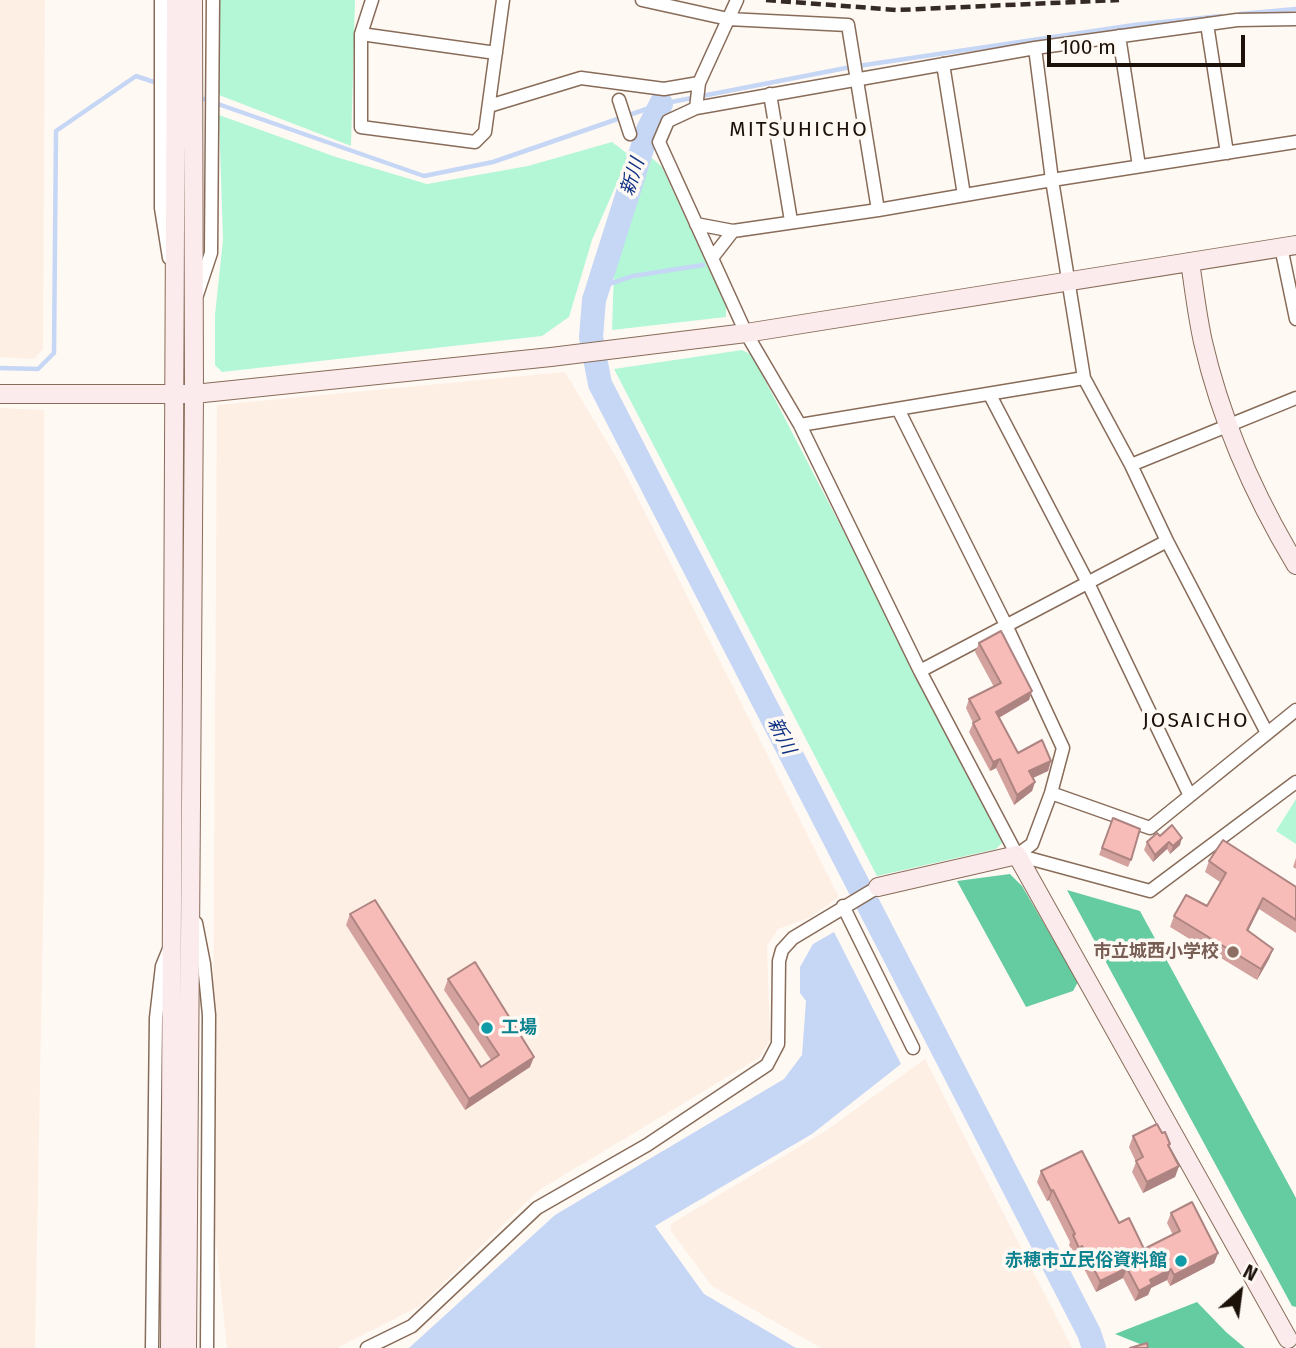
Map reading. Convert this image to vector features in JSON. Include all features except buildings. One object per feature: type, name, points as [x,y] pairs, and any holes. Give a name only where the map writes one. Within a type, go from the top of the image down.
[{"type":"street","points":[[161,0],[161,75],[168,98]]},
{"type":"street","points":[[176,0],[168,98],[174,296],[172,943],[179,1235],[187,1348]]},
{"type":"street","points":[[170,1348],[179,1235],[190,895],[194,394],[193,0]]},
{"type":"street","points":[[193,307],[211,253],[213,0]]},
{"type":"street","points":[[372,0],[361,34],[362,127],[475,142],[485,132],[503,0]]},
{"type":"street","points":[[642,0],[728,19],[848,24],[878,210]]},
{"type":"street","points":[[737,0],[697,96],[668,121],[659,142],[746,334],[800,425],[920,671],[1017,855],[1291,1341]]},
{"type":"street","points":[[489,106],[581,78],[697,96],[770,94],[858,75],[1207,24],[1237,20],[1295,23]]},
{"type":"street","points":[[1207,24],[1227,153]]},
{"type":"street","points":[[361,34],[496,53]]},
{"type":"street","points":[[1119,36],[1139,166]]},
{"type":"street","points":[[1035,48],[1052,180],[1084,378],[1267,733]]},
{"type":"street","points":[[943,64],[964,195]]},
{"type":"street","points":[[770,94],[792,221]]},
{"type":"street","points":[[619,100],[630,134]]},
{"type":"street","points":[[696,224],[733,231],[1296,142]]},
{"type":"street","points":[[712,258],[733,231]]},
{"type":"street","points":[[0,394],[194,394],[551,357],[746,334],[1289,246],[1296,319]]},
{"type":"street","points":[[1190,262],[1203,343],[1228,424],[1262,505],[1296,565]]},
{"type":"street","points":[[800,425],[1084,378]]},
{"type":"street","points":[[990,395],[1088,583],[1189,794]]},
{"type":"street","points":[[1131,465],[1296,398]]},
{"type":"street","points":[[367,1348],[412,1326],[537,1208],[647,1145],[767,1065],[778,1044],[779,961],[782,950],[793,938],[878,887],[1017,855],[1032,844],[1051,793],[1063,748],[1006,625],[898,409]]},
{"type":"street","points":[[920,671],[1167,541]]},
{"type":"street","points":[[1051,793],[1150,828],[1296,710]]},
{"type":"street","points":[[1017,855],[1150,891],[1296,782]]},
{"type":"street","points":[[190,895],[204,964],[209,1015],[207,1348]]},
{"type":"street","points":[[843,906],[913,1048]]},
{"type":"street","points":[[152,1348],[156,1018],[162,966],[172,943]]},
{"type":"shaded area","points":[[0,0],[45,0],[43,349],[34,359],[0,357]]},
{"type":"shaded area","points":[[565,372],[622,467],[839,897],[811,917],[778,929],[767,946],[770,1040],[759,1058],[539,1190],[420,1306],[337,1348],[227,1348],[212,1202],[217,405]]},
{"type":"shaded area","points":[[0,408],[44,410],[44,867],[35,1348],[0,1348]]},
{"type":"shaded area","points":[[925,1059],[1072,1348],[821,1348],[712,1286],[671,1231],[671,1224],[827,1130]]},
{"type":"green space","points":[[218,0],[355,0],[351,146],[219,95]]},
{"type":"green space","points":[[219,115],[336,157],[427,184],[528,166],[612,142],[629,155],[592,240],[569,317],[542,336],[222,372],[215,365],[215,315],[223,240]]},
{"type":"green space","points":[[652,158],[662,167],[726,306],[726,317],[612,330],[614,270],[627,210],[644,164]]},
{"type":"green space","points":[[742,350],[752,355],[1004,841],[996,849],[877,876],[614,369]]},
{"type":"green space","points":[[1296,799],[1296,844],[1276,831]]},
{"type":"green space","points":[[1010,874],[1022,886],[1078,982],[1073,991],[1026,1007],[957,881]]},
{"type":"green space","points":[[1067,890],[1140,911],[1296,1198],[1296,1307],[1292,1306]]},
{"type":"green space","points":[[1197,1302],[1245,1348],[1150,1348],[1115,1334]]},
{"type":"water","points":[[834,932],[901,1064],[812,1134],[655,1226],[704,1294],[796,1348],[409,1348],[555,1215],[784,1079],[802,1055],[806,1001],[800,993],[800,967],[813,944]]},
{"type":"waterway","points":[[1240,14],[1296,9]]},
{"type":"waterway","points":[[198,97],[424,176],[493,162],[661,104],[851,67],[1134,25],[1221,16]]},
{"type":"waterway","points":[[0,368],[38,369],[54,353],[56,131],[136,76],[160,84]]},
{"type":"waterway","name":"新川","points":[[661,104],[648,130],[594,300],[591,337],[600,384],[1089,1333],[1094,1348]]},
{"type":"waterway","points":[[597,288],[633,276],[703,265]]},
{"type":"railway","points":[[766,0],[897,10],[1119,0]]},
{"type":"place","name":"市立城西小学校","points":[[1233,952]]},
{"type":"place","name":"工場","points":[[487,1028]]},
{"type":"place","name":"赤穂市立民俗資料館","points":[[1181,1261]]},
{"type":"district","name":"MITSUHICHO","points":[[799,130]]},
{"type":"district","name":"JOSAICHO","points":[[1196,721]]}]
